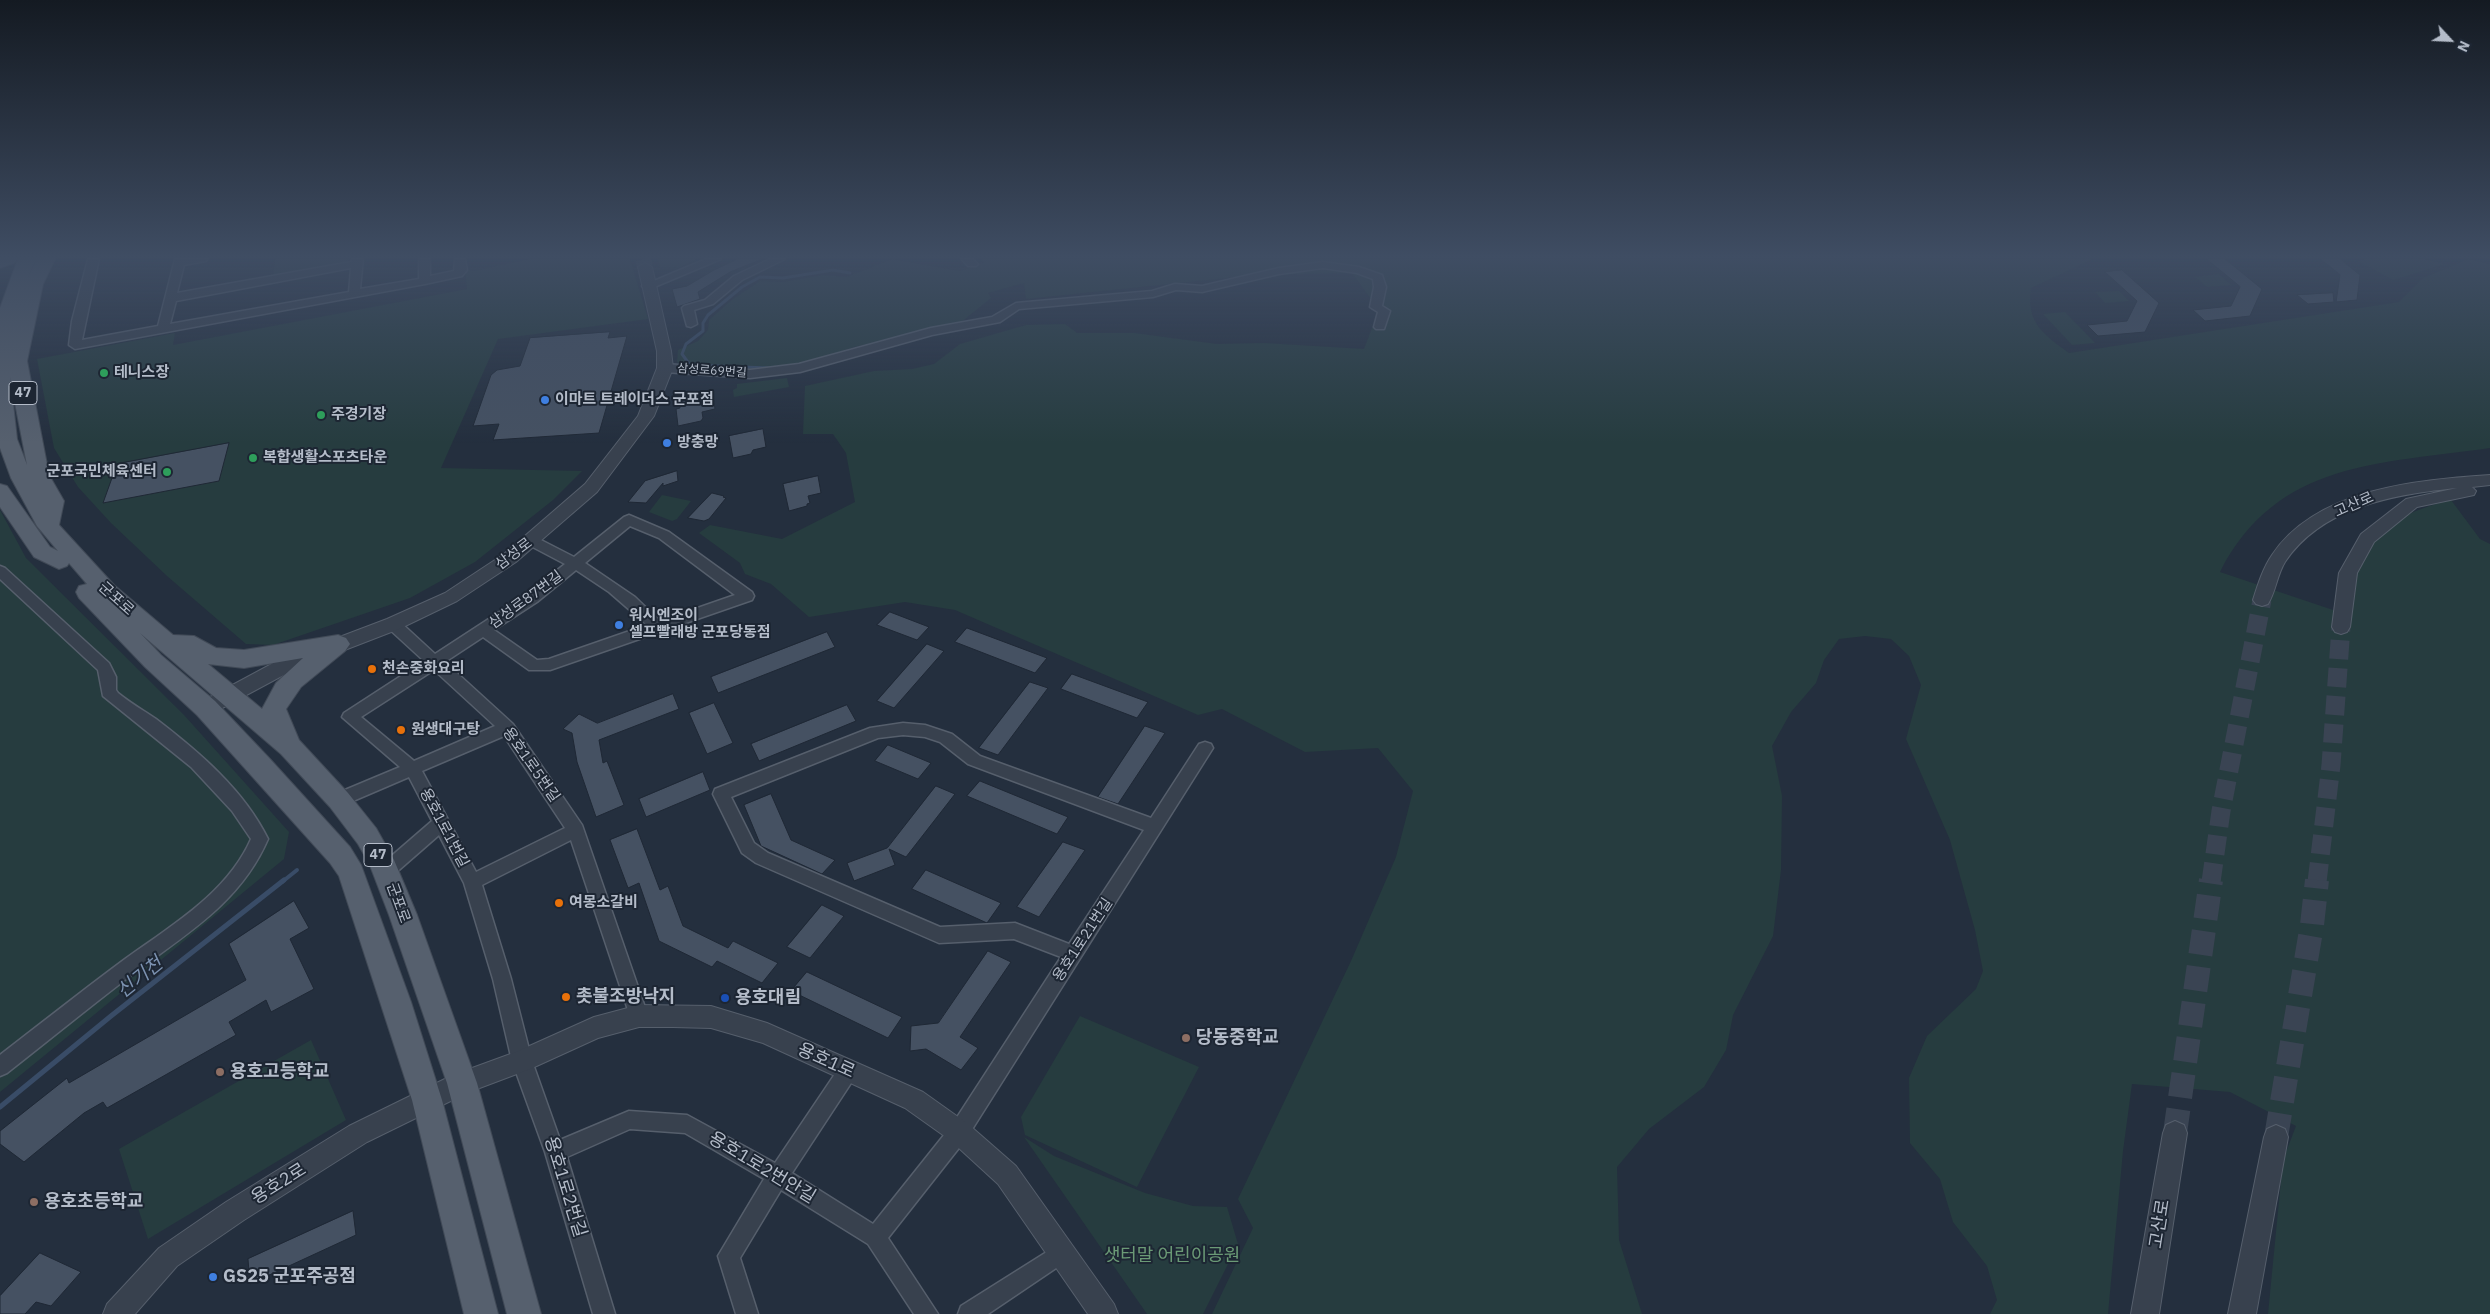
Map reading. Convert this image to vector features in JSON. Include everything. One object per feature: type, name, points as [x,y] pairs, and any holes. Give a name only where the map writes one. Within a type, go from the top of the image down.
[{"type":"main road","name":"군포로","points":[[5,320],[2,332],[0,367],[7,439],[21,478],[48,526],[106,591],[160,638],[218,701],[315,826],[340,855],[351,873],[396,1002],[426,1100],[481,1314]]},
{"type":"main road","name":"47","points":[[26,320],[17,361],[39,475],[53,501],[48,526]]},
{"type":"main road","name":"군포로","points":[[0,452],[6,486],[42,552],[59,561],[154,660],[290,748],[339,800],[367,836],[386,871],[462,1082],[524,1314]]},
{"type":"main road","points":[[107,613],[120,614],[148,637],[194,645],[211,656],[244,659],[338,644]]},
{"type":"main road","points":[[290,748],[274,709],[277,701],[294,679],[338,644]]},
{"type":"street","points":[[78,320],[75,345],[210,320]]},
{"type":"street","points":[[163,329],[165,320]]},
{"type":"street","name":"삼성로","points":[[218,701],[286,665],[393,624],[451,597],[532,541],[591,488],[617,457],[646,416],[665,368],[664,351],[656,320]]},
{"type":"street","name":"삼성로69번길","points":[[665,368],[750,374],[800,368],[912,336],[994,320]]},
{"type":"street","name":"삼성로69번길","points":[[1380,327],[1382,320]]},
{"type":"street","name":"고산로","points":[[2262,600],[2280,556],[2306,529],[2340,511],[2382,492],[2432,484],[2490,480]]},
{"type":"street","name":"고산로","points":[[2341,627],[2348,573],[2367,538],[2412,503],[2490,486]]},
{"type":"street","name":"삼성로87번길","points":[[629,520],[664,535],[747,596],[550,664],[534,666],[484,630],[532,598],[576,563],[629,520]]},
{"type":"street","name":"삼성로87번길","points":[[532,541],[576,563],[607,583],[644,611],[657,627]]},
{"type":"street","points":[[0,1066],[216,900],[247,865],[257,849],[260,839],[247,815],[217,783],[165,735],[134,710],[114,699],[108,692],[108,677],[104,667],[2,575]]},
{"type":"street","name":"용호1로5번길","points":[[393,624],[507,728],[576,830],[639,1016]]},
{"type":"street","points":[[433,662],[484,630]]},
{"type":"street","name":"용호1로1번길","points":[[433,662],[350,717],[412,768],[472,882],[502,979],[522,1061]]},
{"type":"street","points":[[339,800],[507,728]]},
{"type":"street","points":[[1074,954],[1015,931],[990,930],[965,935],[939,935],[762,858],[748,848],[721,794],[876,732],[902,729],[926,731],[946,738],[974,760],[1154,827]]},
{"type":"street","name":"용호1로21번길","points":[[875,1237],[960,1132],[1205,748]]},
{"type":"street","points":[[386,871],[441,823]]},
{"type":"street","points":[[472,882],[576,830]]},
{"type":"street","name":"용호1로","points":[[462,1082],[522,1061],[594,1028],[639,1016],[711,1016],[767,1034],[914,1100],[960,1132],[1006,1175],[1104,1314]]},
{"type":"street","name":"용호1로2번길","points":[[522,1061],[555,1152],[604,1314]]},
{"type":"street","points":[[747,1314],[729,1256],[778,1176],[848,1071]]},
{"type":"street","name":"용호2로","points":[[117,1314],[168,1257],[235,1211],[358,1134],[462,1082]]},
{"type":"street","name":"용호1로2번안길","points":[[555,1152],[629,1120],[687,1124],[778,1176],[875,1237],[927,1314]]},
{"type":"street","name":"고산로","points":[[2145,1314],[2175,1133]]},
{"type":"street","points":[[2242,1314],[2276,1137]]},
{"type":"street","points":[[970,1314],[1062,1253]]},
{"type":"green space","name":"복합생활스포츠타운","points":[[303,320],[638,320],[498,339],[441,468],[582,471],[553,500],[475,562],[410,598],[273,645],[246,644],[167,576],[111,523],[78,487],[54,448],[37,359],[175,333],[173,345]]},
{"type":"green space","points":[[709,320],[964,320],[959,324],[854,347],[811,362],[739,371],[685,368],[677,362],[678,350],[698,341],[708,330]]},
{"type":"green space","points":[[1375,320],[2035,320],[2051,340],[2069,353],[2280,320],[2490,320],[2490,448],[2410,458],[2372,465],[2336,474],[2302,488],[2271,508],[2243,535],[2220,572],[2348,615],[2349,587],[2355,567],[2366,544],[2382,529],[2404,516],[2451,500],[2480,539],[2490,544],[2490,1314],[2268,1314],[2283,1160],[2296,1126],[2230,1092],[2132,1084],[2123,1151],[2108,1314],[1990,1314],[1997,1300],[1987,1266],[1953,1222],[1940,1179],[1910,1143],[1909,1078],[1927,1036],[1976,989],[1983,971],[1975,930],[1950,840],[1906,739],[1921,685],[1909,656],[1891,639],[1865,636],[1839,639],[1824,660],[1816,683],[1791,712],[1772,746],[1782,796],[1781,870],[1773,936],[1733,1015],[1726,1050],[1704,1087],[1649,1129],[1617,1167],[1619,1240],[1642,1314],[1212,1314],[1253,1228],[1238,1199],[1351,961],[1396,857],[1413,791],[1378,748],[1305,752],[1222,709],[1198,715],[955,610],[905,602],[809,617],[771,584],[745,574],[740,563],[699,533],[710,525],[782,539],[855,502],[846,453],[833,434],[803,434],[805,386],[874,371],[912,369],[934,364],[960,344],[1026,325],[1065,324],[1077,333],[1134,333],[1217,344],[1264,343],[1364,349]]},
{"type":"green space","points":[[2049,320],[2073,320],[2095,343],[2072,345]]},
{"type":"green space","points":[[787,378],[789,387],[734,397],[733,390],[737,388],[737,384]]},
{"type":"green space","points":[[662,495],[691,501],[677,519],[672,521],[649,512]]},
{"type":"green space","points":[[0,510],[26,558],[184,715],[289,832],[284,859],[0,1092]]},
{"type":"green space","points":[[1080,1016],[1199,1067],[1137,1187],[1025,1135],[1021,1117]]},
{"type":"green space","points":[[311,1040],[346,1120],[148,1239],[119,1149]]},
{"type":"green space","name":"샛터말 어린이공원","points":[[1024,1137],[1054,1156],[1145,1193],[1193,1206],[1227,1207],[1238,1244],[1203,1314],[1147,1314]]},
{"type":"building","points":[[2151,320],[2145,332],[2098,336],[2087,325]]},
{"type":"building","name":"이마트 트레이더스 군포점","points":[[610,332],[608,338],[627,336],[599,433],[493,440],[499,424],[473,426],[491,375],[497,370],[520,366],[530,338]]},
{"type":"building","points":[[713,394],[715,409],[702,412],[703,418],[701,421],[678,426],[676,409],[680,408],[679,401]]},
{"type":"building","points":[[763,429],[766,447],[753,450],[751,454],[733,458],[729,436]]},
{"type":"building","name":"군포국민체육센터","points":[[229,443],[219,481],[103,503],[117,464]]},
{"type":"building","points":[[677,471],[678,481],[663,486],[663,483],[646,503],[628,502],[645,481]]},
{"type":"building","points":[[818,476],[821,493],[808,496],[810,503],[807,506],[789,511],[783,484]]},
{"type":"building","points":[[712,493],[726,498],[709,519],[704,521],[688,518]]},
{"type":"building","points":[[890,612],[929,627],[917,640],[877,625]]},
{"type":"building","points":[[967,628],[1047,658],[1035,673],[955,642]]},
{"type":"building","points":[[827,632],[835,647],[718,693],[711,677]]},
{"type":"building","points":[[927,644],[944,651],[894,708],[877,701]]},
{"type":"building","points":[[1072,674],[1148,702],[1137,718],[1061,689]]},
{"type":"building","points":[[1030,682],[1048,688],[998,755],[979,748]]},
{"type":"building","points":[[673,694],[679,709],[599,740],[603,763],[607,761],[624,805],[596,817],[577,762],[572,733],[563,729],[579,714],[597,723]]},
{"type":"building","points":[[714,703],[733,743],[707,754],[689,713]]},
{"type":"building","points":[[847,705],[856,721],[759,761],[751,744]]},
{"type":"building","points":[[1145,726],[1165,733],[1118,804],[1098,797]]},
{"type":"building","points":[[888,745],[931,763],[918,779],[875,761]]},
{"type":"building","points":[[703,772],[710,790],[646,817],[639,799]]},
{"type":"building","points":[[980,781],[1068,817],[1057,834],[967,796]]},
{"type":"building","points":[[936,786],[955,794],[906,857],[889,849],[895,865],[854,881],[847,863],[887,848]]},
{"type":"building","points":[[771,794],[791,840],[835,860],[822,874],[761,846],[744,805]]},
{"type":"building","points":[[637,829],[660,890],[668,886],[683,926],[728,948],[733,941],[778,963],[762,983],[717,961],[712,967],[659,941],[639,883],[628,888],[610,840]]},
{"type":"building","points":[[1063,842],[1085,850],[1039,917],[1017,907]]},
{"type":"building","points":[[926,870],[1001,903],[987,923],[912,889]]},
{"type":"building","name":"용호고등학교","points":[[294,901],[309,928],[290,939],[314,989],[271,1012],[266,1000],[229,1022],[236,1035],[107,1108],[103,1102],[84,1113],[24,1162],[0,1144],[0,1131],[67,1078],[69,1083],[246,980],[229,944]]},
{"type":"building","points":[[822,905],[844,916],[810,958],[787,947]]},
{"type":"building","points":[[988,951],[1011,962],[960,1037],[978,1048],[961,1070],[926,1049],[910,1051],[911,1026],[938,1023]]},
{"type":"building","points":[[807,972],[902,1017],[888,1038],[791,991]]},
{"type":"building","points":[[353,1211],[356,1235],[250,1284],[248,1259]]},
{"type":"building","name":"용호초등학교","points":[[40,1253],[81,1272],[51,1306],[36,1302],[25,1314],[0,1314],[0,1296]]},
{"type":"waterway","points":[[705,320],[703,331],[686,344],[682,354],[690,365],[769,368]]},
{"type":"waterway","name":"신기천","points":[[282,882],[297,870]]},
{"type":"waterway","name":"신기천","points":[[0,1107],[111,1016],[284,880]]},
{"type":"tunnel","points":[[2211,882],[2221,811],[2262,600]]},
{"type":"tunnel","points":[[2317,882],[2331,765],[2341,627]]},
{"type":"tunnel","points":[[2175,1133],[2211,880]]},
{"type":"tunnel","points":[[2276,1137],[2312,925],[2317,880]]},
{"type":"place","name":"테니스장","points":[[104,373]]},
{"type":"place","name":"이마트 트레이더스 군포점","points":[[545,400]]},
{"type":"place","name":"주경기장","points":[[321,415]]},
{"type":"place","name":"방충망","points":[[667,443]]},
{"type":"place","name":"복합생활스포츠타운","points":[[253,458]]},
{"type":"place","name":"군포국민체육센터","points":[[167,472]]},
{"type":"place","name":"워시엔조이 셀프빨래방 군포당동점","points":[[619,625]]},
{"type":"place","name":"천손중화요리","points":[[372,669]]},
{"type":"place","name":"원생대구탕","points":[[401,730]]},
{"type":"place","name":"여몽소갈비","points":[[559,903]]},
{"type":"place","name":"촛불조방낙지","points":[[566,997]]},
{"type":"place","name":"용호대림","points":[[725,998]]},
{"type":"place","name":"당동중학교","points":[[1186,1038]]},
{"type":"place","name":"용호고등학교","points":[[220,1072]]},
{"type":"place","name":"용호초등학교","points":[[34,1202]]},
{"type":"place","name":"GS25 군포주공점","points":[[213,1277]]}]
